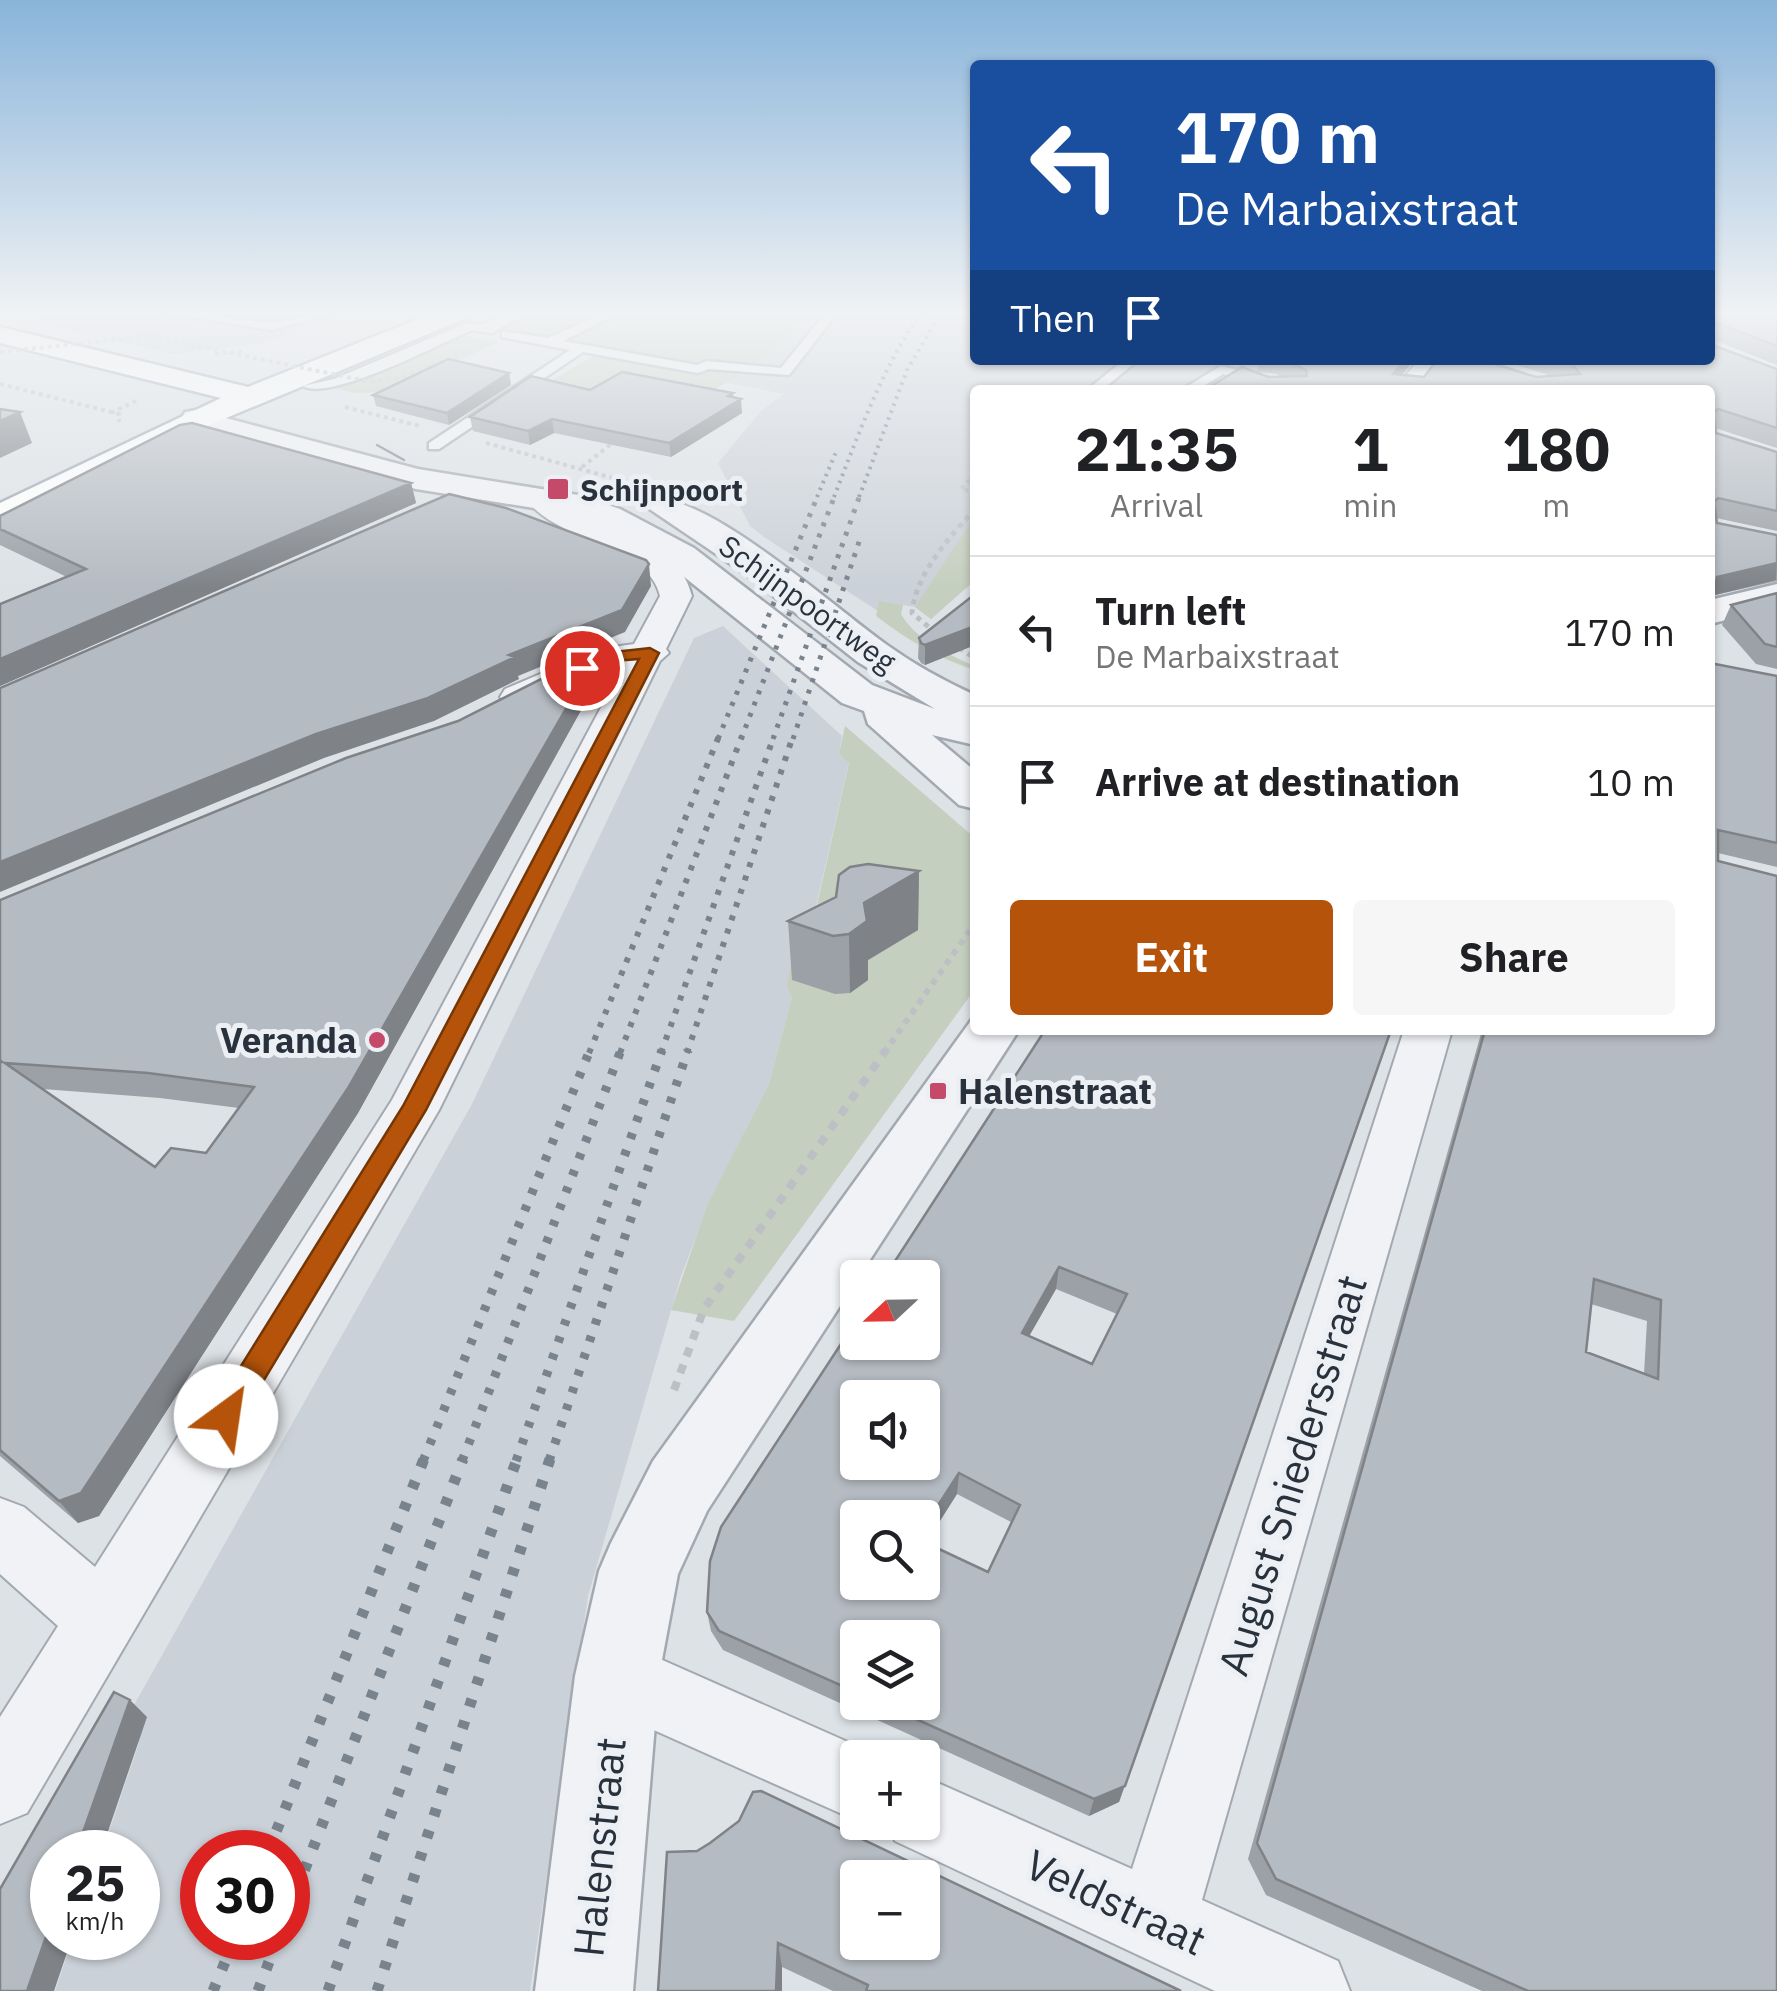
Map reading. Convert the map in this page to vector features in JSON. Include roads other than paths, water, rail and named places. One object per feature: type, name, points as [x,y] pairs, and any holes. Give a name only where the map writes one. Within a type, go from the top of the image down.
[{"type":"main road","points":[[0,516],[182,404]]},
{"type":"main road","points":[[0,494],[172,412],[212,404]]},
{"type":"street","points":[[280,404],[329,418]]},
{"type":"street","name":"Schijnpoortweg","points":[[172,412],[416,479],[578,505],[658,541],[857,694],[925,720],[970,731]]},
{"type":"street","name":"Schijnpoortweg","points":[[416,441],[626,494],[684,515],[759,565],[898,670],[970,708]]},
{"type":"street","points":[[430,512],[475,490]]},
{"type":"street","name":"Schijnpoortweg","points":[[0,1786],[413,1110],[676,596],[672,578],[643,555],[558,516],[540,498]]},
{"type":"street","points":[[1715,611],[1777,595]]},
{"type":"street","points":[[477,717],[511,702],[526,690],[611,656],[650,653]]},
{"type":"street","points":[[857,694],[970,791]]},
{"type":"street","name":"Halenstraat","points":[[584,1991],[617,1676],[639,1571],[680,1486],[989,1035]]},
{"type":"street","name":"August Sniedersstraat","points":[[1156,1920],[1426,1035]]},
{"type":"street","points":[[0,1530],[102,1619]]},
{"type":"street","points":[[617,1676],[840,1777]]},
{"type":"street","name":"Veldstraat","points":[[940,1822],[1308,1991]]},
{"type":"lane","points":[[416,441],[482,404]]},
{"type":"tram line","points":[[377,445],[404,460]]},
{"type":"railway","points":[[834,497],[871,404]]},
{"type":"railway","points":[[859,497],[894,404]]},
{"type":"railway","points":[[817,497],[836,452]]},
{"type":"railway","points":[[718,739],[818,495]]},
{"type":"railway","points":[[741,739],[835,495]]},
{"type":"railway","points":[[773,739],[860,495]]},
{"type":"railway","points":[[793,739],[860,539]]},
{"type":"railway","points":[[589,1053],[719,736]]},
{"type":"railway","points":[[620,1053],[742,736]]},
{"type":"railway","points":[[661,1053],[774,736]]},
{"type":"railway","points":[[687,1053],[793,736]]},
{"type":"railway","points":[[423,1461],[590,1050]]},
{"type":"railway","points":[[462,1461],[621,1050]]},
{"type":"railway","points":[[516,1461],[662,1050]]},
{"type":"railway","points":[[549,1461],[688,1050]]},
{"type":"railway","points":[[277,1830],[424,1459]]},
{"type":"railway","points":[[310,1856],[463,1459]]},
{"type":"railway","points":[[328,1991],[517,1459]]},
{"type":"railway","points":[[377,1991],[550,1459]]},
{"type":"railway","points":[[213,1991],[226,1960]]},
{"type":"railway","points":[[258,1991],[270,1960]]},
{"type":"place","name":"Schijnpoort","points":[[558,489]]},
{"type":"place","name":"Veranda","points":[[377,1040]]},
{"type":"place","name":"Halenstraat","points":[[938,1091]]}]
